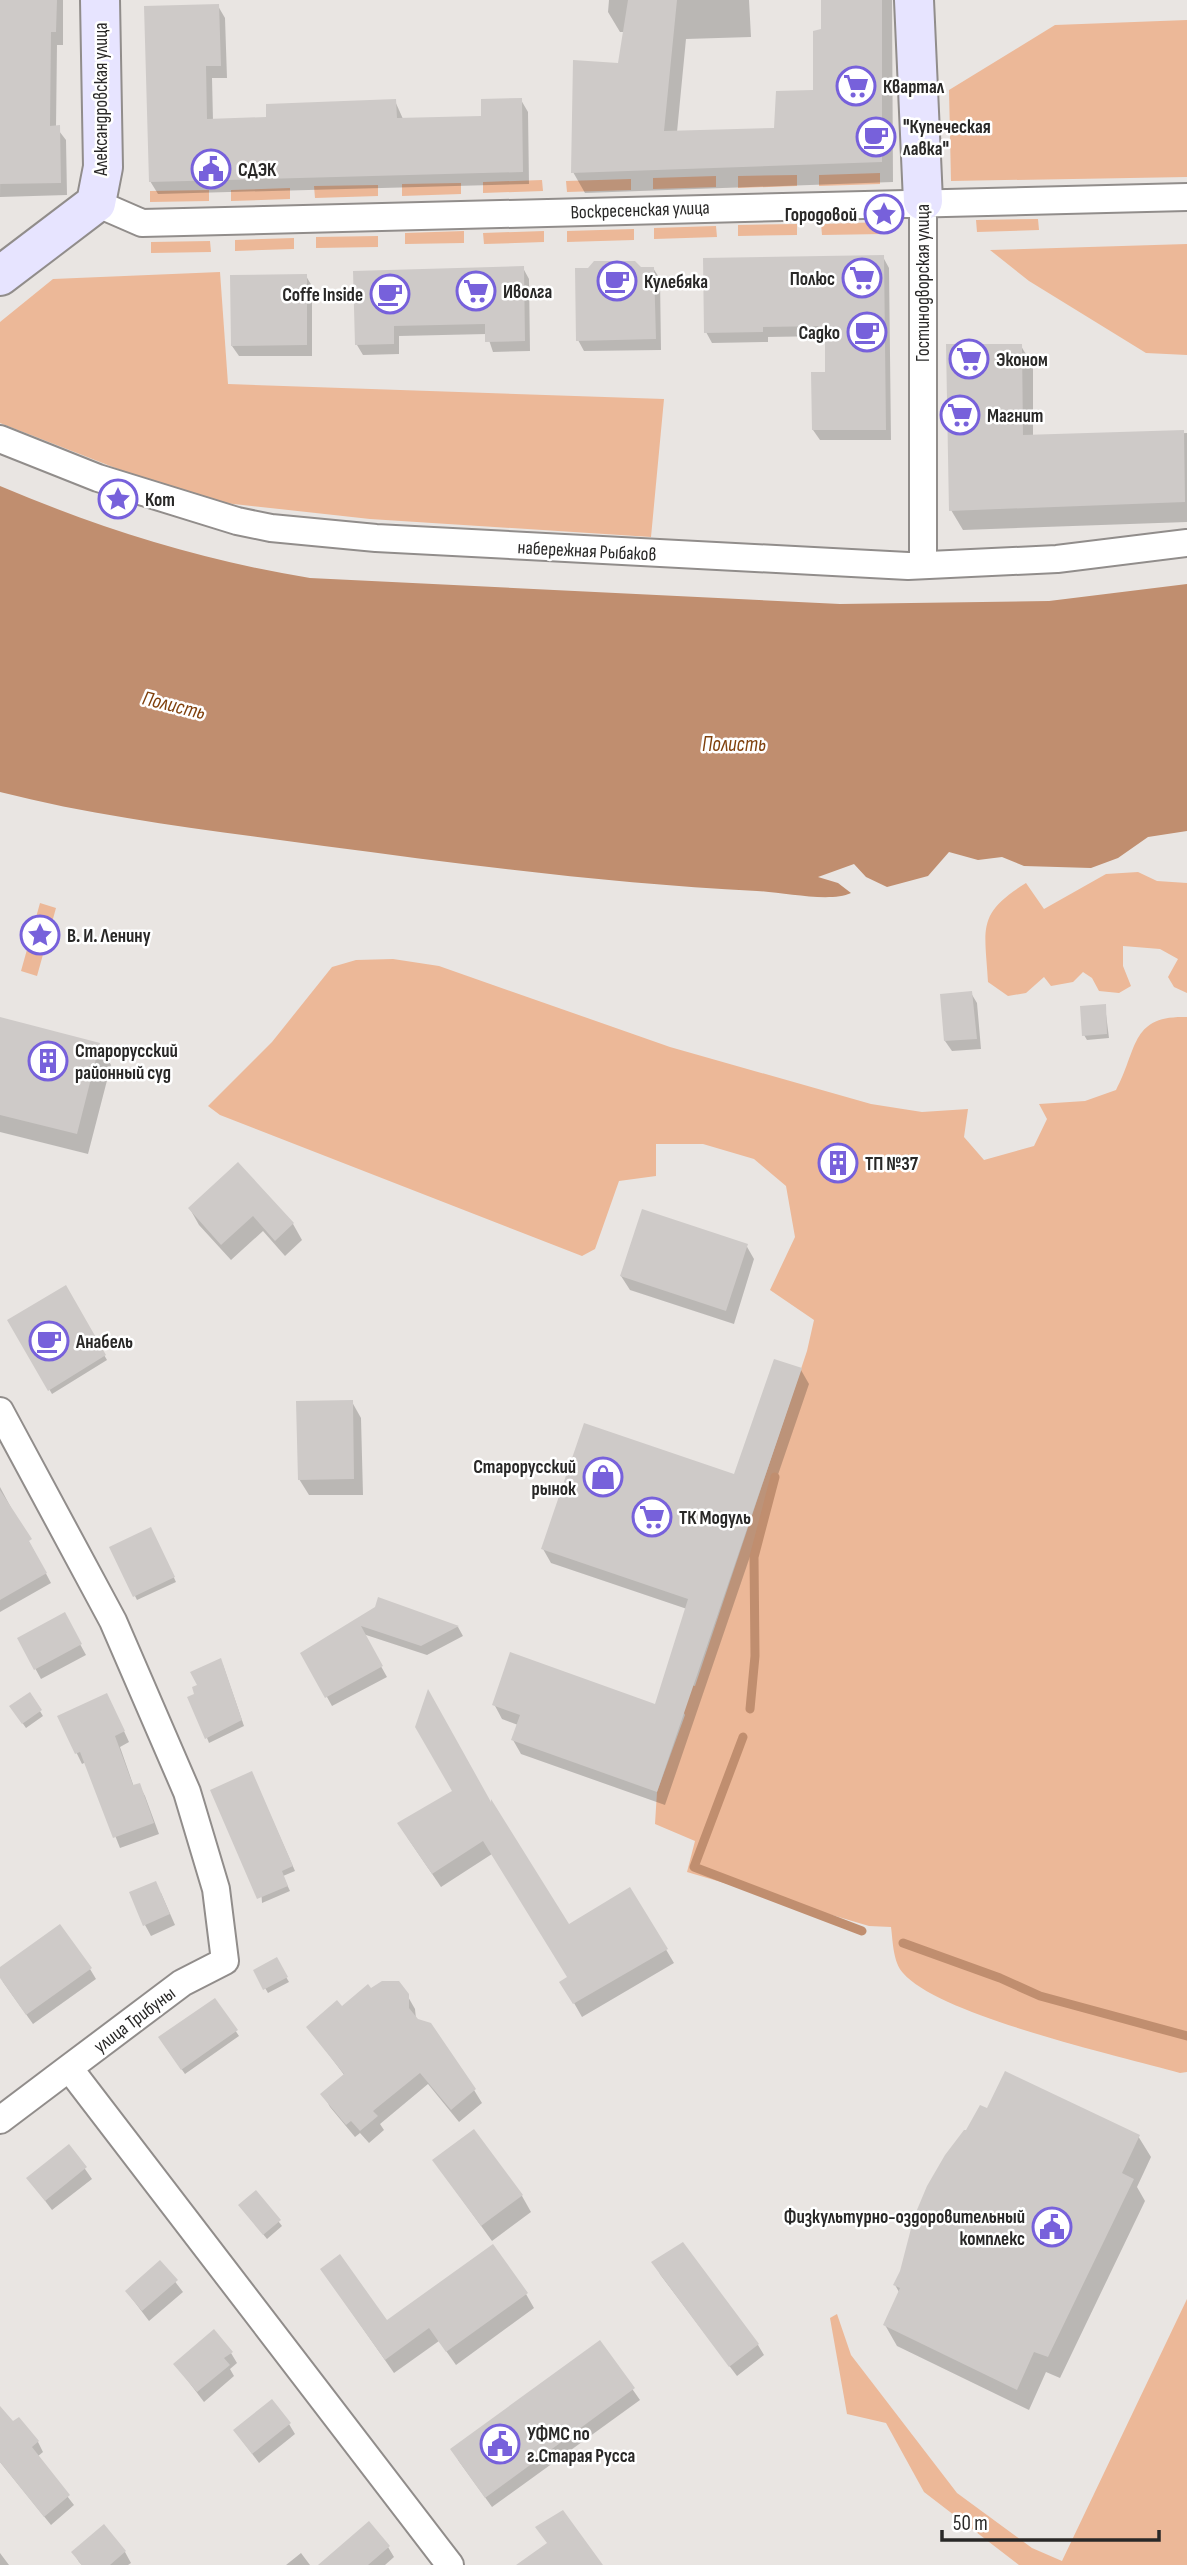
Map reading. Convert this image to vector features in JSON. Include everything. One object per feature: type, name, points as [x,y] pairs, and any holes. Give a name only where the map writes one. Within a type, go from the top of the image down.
[{"type":"street","name":"Александровская улица","points":[[0,276],[96,203],[103,167],[100,0]]},
{"type":"street","name":"Гостинодворская улица","points":[[914,0],[922,201],[923,565]]},
{"type":"street","name":"Воскресенская улица","points":[[96,203],[142,223],[922,201],[1187,197]]},
{"type":"street","name":"набережная Рыбаков","points":[[0,439],[144,494],[271,528],[376,538],[866,565],[1058,559],[1187,543]]},
{"type":"street","name":"улица Трибуны","points":[[0,1411],[113,1620],[187,1792],[216,1889],[225,1961],[182,1983],[69,2068]]},
{"type":"street","points":[[0,2120],[69,2068],[447,2564]]},
{"type":"shaded area","points":[[1187,20],[1187,177],[951,181],[949,90],[1055,25]]},
{"type":"shaded area","points":[[880,173],[880,184],[819,186],[819,175]]},
{"type":"shaded area","points":[[797,175],[797,186],[738,188],[738,176]]},
{"type":"shaded area","points":[[716,176],[716,187],[653,189],[653,178]]},
{"type":"shaded area","points":[[631,179],[631,190],[567,192],[566,181]]},
{"type":"shaded area","points":[[542,180],[543,191],[483,193],[483,182]]},
{"type":"shaded area","points":[[461,183],[461,194],[402,196],[402,184]]},
{"type":"shaded area","points":[[378,185],[378,196],[315,198],[314,186]]},
{"type":"shaded area","points":[[290,188],[290,199],[231,201],[231,190]]},
{"type":"shaded area","points":[[209,190],[209,201],[150,202],[150,191]]},
{"type":"shaded area","points":[[1038,219],[1039,230],[977,232],[976,220]]},
{"type":"shaded area","points":[[883,222],[883,234],[822,235],[821,224]]},
{"type":"shaded area","points":[[797,224],[797,235],[738,236],[738,225]]},
{"type":"shaded area","points":[[716,226],[717,237],[654,239],[654,228]]},
{"type":"shaded area","points":[[634,229],[634,240],[567,242],[567,231]]},
{"type":"shaded area","points":[[464,231],[464,243],[405,244],[405,233]]},
{"type":"shaded area","points":[[544,231],[544,242],[484,244],[483,233]]},
{"type":"shaded area","points":[[378,236],[378,247],[316,248],[316,237]]},
{"type":"shaded area","points":[[294,238],[294,249],[235,251],[235,240]]},
{"type":"shaded area","points":[[210,241],[211,252],[151,253],[151,242]]},
{"type":"shaded area","points":[[1187,244],[1187,355],[1146,353],[1029,281],[990,250]]},
{"type":"shaded area","points":[[220,272],[228,384],[664,399],[651,537],[370,519],[216,502],[177,492],[0,423],[0,322],[53,279]]},
{"type":"shaded area","points":[[1138,872],[1157,881],[1187,883],[1187,993],[1174,987],[1168,977],[1178,959],[1160,949],[1123,946],[1123,966],[1131,986],[1119,993],[1099,991],[1092,978],[1083,972],[1073,982],[1051,986],[1044,977],[1026,993],[1008,996],[988,982],[987,924],[991,914],[1010,894],[1026,883],[1044,909],[1106,874]]},
{"type":"shaded area","points":[[40,903],[56,908],[37,976],[21,971]]},
{"type":"shaded area","points":[[393,959],[439,966],[670,1047],[871,1104],[922,1112],[968,1109],[964,1137],[984,1160],[1034,1146],[1047,1119],[1039,1104],[1085,1101],[1116,1090],[1138,1037],[1145,1028],[1168,1018],[1187,1017],[1187,2072],[1180,2073],[1033,2033],[953,2004],[923,1989],[903,1973],[895,1958],[891,1927],[869,1926],[687,1872],[695,1841],[655,1824],[657,1792],[685,1715],[664,1676],[695,1686],[807,1351],[814,1320],[770,1290],[795,1237],[786,1186],[754,1159],[703,1144],[656,1144],[656,1176],[619,1181],[595,1249],[582,1256],[220,1115],[208,1106],[272,1042],[332,967],[356,960]]},
{"type":"shaded area","points":[[1187,2299],[1187,2565],[1019,2565],[924,2492],[886,2423],[847,2414],[830,2318],[837,2314],[851,2355],[957,2493],[1032,2548],[1062,2561]]},
{"type":"water","name":"Полисть","points":[[0,486],[75,516],[152,541],[230,562],[310,578],[840,604],[1049,601],[1187,584],[1187,831],[1148,837],[1118,858],[1091,868],[1024,866],[1002,857],[978,860],[949,852],[928,876],[887,887],[866,877],[854,864],[818,877],[838,883],[851,893],[819,897],[594,879],[432,860],[161,824],[0,792]]},
{"type":"building","points":[[0,0],[57,0],[56,32],[51,32],[50,126],[60,125],[61,183],[0,184]]},
{"type":"building","points":[[628,0],[677,0],[664,131],[774,128],[776,91],[813,90],[813,31],[821,29],[821,0],[882,0],[882,162],[571,173],[573,60],[618,63]]},
{"type":"building","points":[[219,4],[221,66],[206,66],[207,119],[266,117],[266,104],[396,99],[397,118],[481,116],[481,99],[522,98],[523,172],[149,182],[144,6]]},
{"type":"building","points":[[884,255],[886,430],[812,430],[811,372],[825,372],[825,326],[763,327],[763,332],[704,333],[703,258]]},
{"type":"building","points":[[594,261],[635,261],[641,267],[654,267],[656,339],[576,341],[575,268],[588,268]]},
{"type":"building","points":[[524,266],[525,341],[485,342],[485,324],[394,326],[394,344],[355,345],[353,271]]},
{"type":"building","points":[[307,274],[307,345],[231,346],[230,275]]},
{"type":"building","points":[[946,344],[1022,344],[1023,435],[1184,430],[1185,502],[949,511]]},
{"type":"building","points":[[972,991],[977,1039],[944,1041],[940,994]]},
{"type":"building","points":[[1106,1004],[1107,1034],[1082,1036],[1080,1006]]},
{"type":"building","name":"Старорусский районный суд","points":[[0,1017],[100,1043],[77,1134],[0,1115]]},
{"type":"building","points":[[238,1162],[294,1223],[275,1241],[253,1216],[221,1245],[188,1208]]},
{"type":"building","points":[[642,1209],[748,1244],[726,1311],[620,1276]]},
{"type":"building","name":"Анабель","points":[[66,1285],[106,1355],[48,1391],[7,1320]]},
{"type":"building","points":[[774,1359],[802,1368],[657,1792],[511,1740],[520,1715],[492,1705],[510,1652],[655,1704],[688,1599],[541,1549],[584,1423],[734,1474]]},
{"type":"building","points":[[353,1400],[354,1479],[298,1480],[296,1401]]},
{"type":"building","points":[[0,1490],[32,1539],[29,1541],[47,1573],[0,1600]]},
{"type":"building","points":[[151,1527],[175,1577],[133,1597],[109,1547]]},
{"type":"building","points":[[378,1597],[459,1626],[421,1646],[361,1626],[383,1666],[325,1698],[300,1653],[375,1607]]},
{"type":"building","points":[[65,1612],[82,1644],[34,1670],[17,1638]]},
{"type":"building","points":[[221,1658],[242,1720],[205,1739],[187,1697],[194,1694],[192,1687],[197,1685],[190,1672]]},
{"type":"building","points":[[428,1689],[491,1802],[491,1799],[569,1924],[630,1887],[668,1949],[573,2004],[559,1982],[567,1977],[483,1841],[432,1874],[397,1823],[452,1791],[415,1727]]},
{"type":"building","points":[[30,1692],[42,1710],[22,1724],[9,1706]]},
{"type":"building","points":[[107,1693],[125,1731],[115,1736],[133,1785],[140,1783],[154,1823],[113,1838],[80,1752],[75,1754],[57,1716]]},
{"type":"building","points":[[252,1771],[293,1866],[282,1871],[288,1886],[257,1899],[210,1790]]},
{"type":"building","points":[[156,1881],[170,1914],[143,1926],[129,1892]]},
{"type":"building","points":[[60,1924],[92,1968],[26,2015],[0,1978],[0,1967]]},
{"type":"building","points":[[277,1957],[288,1977],[263,1990],[253,1970]]},
{"type":"building","points":[[382,1981],[399,1981],[409,1994],[409,2008],[418,2019],[431,2023],[476,2089],[451,2110],[420,2073],[373,2111],[378,2116],[360,2131],[351,2121],[346,2125],[320,2094],[344,2074],[306,2027],[337,2000],[342,2006],[368,1984],[371,1988]]},
{"type":"building","points":[[215,1998],[238,2030],[181,2070],[158,2037]]},
{"type":"building","points":[[1005,2071],[1140,2135],[1122,2173],[1134,2179],[1048,2357],[1034,2352],[1017,2390],[883,2325],[900,2288],[893,2285],[900,2271],[914,2217],[927,2186],[980,2105],[987,2108]]},
{"type":"building","points":[[474,2129],[523,2195],[481,2226],[432,2160]]},
{"type":"building","points":[[69,2144],[87,2167],[45,2201],[26,2178]]},
{"type":"building","points":[[256,2190],[281,2220],[263,2235],[238,2205]]},
{"type":"building","points":[[683,2242],[759,2344],[729,2367],[651,2262]]},
{"type":"building","points":[[493,2244],[528,2293],[446,2352],[429,2328],[385,2360],[320,2269],[340,2254],[387,2320]]},
{"type":"building","points":[[160,2260],[178,2280],[142,2311],[125,2291]]},
{"type":"building","points":[[214,2329],[233,2352],[224,2358],[230,2365],[197,2392],[173,2364]]},
{"type":"building","points":[[600,2340],[635,2388],[485,2498],[450,2449]]},
{"type":"building","points":[[272,2399],[291,2423],[252,2454],[233,2430]]},
{"type":"building","points":[[0,2406],[13,2421],[19,2417],[39,2441],[32,2447],[70,2495],[44,2517],[0,2462]]},
{"type":"building","points":[[563,2510],[603,2565],[516,2565],[547,2543],[535,2527]]},
{"type":"building","points":[[369,2521],[390,2546],[368,2565],[318,2565]]},
{"type":"building","points":[[104,2524],[126,2551],[110,2565],[82,2565],[71,2552]]},
{"type":"waterway","points":[[750,1709],[755,1656],[754,1557],[775,1477]]},
{"type":"waterway","points":[[743,1737],[694,1867],[862,1931]]},
{"type":"waterway","points":[[903,1943],[1000,1978],[1040,1996],[1187,2036]]},
{"type":"place","name":"Квартал","points":[[856,86]]},
{"type":"place","name":"\"Купеческая лавка\"","points":[[876,137]]},
{"type":"place","name":"СДЭК","points":[[211,169]]},
{"type":"place","name":"Городовой","points":[[884,214]]},
{"type":"place","name":"Полюс","points":[[862,278]]},
{"type":"place","name":"Кулебяка","points":[[617,281]]},
{"type":"place","name":"Иволга","points":[[476,291]]},
{"type":"place","name":"Coffe Inside","points":[[390,294]]},
{"type":"place","name":"Садко","points":[[867,332]]},
{"type":"place","name":"Эконом","points":[[969,359]]},
{"type":"place","name":"Магнит","points":[[960,415]]},
{"type":"place","name":"Кот","points":[[118,499]]},
{"type":"place","name":"В. И. Ленину","points":[[40,935]]},
{"type":"place","name":"Старорусский районный суд","points":[[48,1061]]},
{"type":"place","name":"ТП №37","points":[[838,1163]]},
{"type":"place","name":"Анабель","points":[[49,1341]]},
{"type":"place","name":"Старорусский рынок","points":[[603,1477]]},
{"type":"place","name":"ТК Модуль","points":[[652,1517]]},
{"type":"place","name":"Физкультурно-оздоровительный комплекс","points":[[1052,2227]]},
{"type":"place","name":"УФМС по г.Старая Русса","points":[[500,2444]]}]
